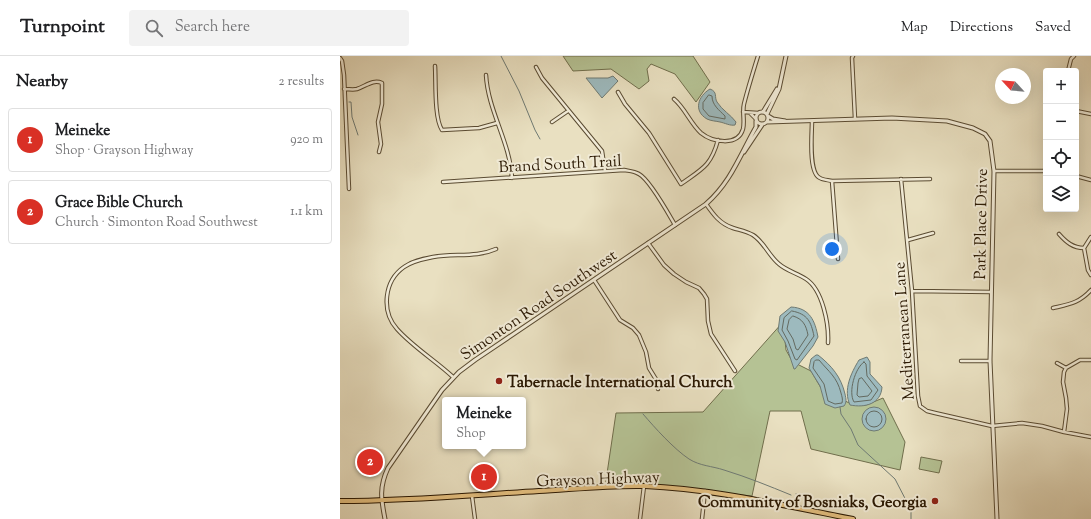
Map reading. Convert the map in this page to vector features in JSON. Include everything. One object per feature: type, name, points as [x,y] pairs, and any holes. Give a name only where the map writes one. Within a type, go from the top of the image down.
[{"type":"main road","name":"Grayson Highway","points":[[340,501],[472,496],[604,486],[644,486],[705,491],[814,510],[853,519]]},
{"type":"street","points":[[674,98],[701,133],[718,140],[730,141],[739,136],[743,129],[744,105],[758,56]]},
{"type":"street","points":[[749,113],[762,125],[767,122],[768,115],[779,86],[786,56]]},
{"type":"street","points":[[853,56],[855,119]]},
{"type":"street","points":[[1069,68],[1071,59],[1074,56]]},
{"type":"street","points":[[340,58],[342,61],[344,75],[349,189]]},
{"type":"street","points":[[435,66],[437,116],[439,126],[442,130],[479,128],[497,123]]},
{"type":"street","points":[[536,67],[542,78],[602,151],[605,171]]},
{"type":"street","points":[[486,75],[488,94],[508,152],[512,178]]},
{"type":"street","points":[[344,89],[356,89],[378,81],[382,83],[382,104],[378,122],[381,144],[380,152]]},
{"type":"street","points":[[763,112],[779,86]]},
{"type":"street","points":[[618,92],[624,104],[649,134],[681,184],[709,162],[718,140]]},
{"type":"street","points":[[552,122],[568,111]]},
{"type":"street","points":[[743,112],[763,112],[768,115]]},
{"type":"street","points":[[1079,112],[1091,114]]},
{"type":"street","points":[[756,120],[758,113]]},
{"type":"street","name":"Park Place Drive","points":[[768,115],[774,119],[785,121],[892,118],[939,120],[973,128],[985,134],[990,141],[994,171],[990,361],[997,519]]},
{"type":"street","name":"Simonton Road Southwest","points":[[742,155],[756,127],[756,120]]},
{"type":"street","name":"Park Place Drive","points":[[767,122],[777,123],[785,121]]},
{"type":"street","points":[[812,121],[812,161],[814,171],[819,178],[832,181],[930,179]]},
{"type":"street","name":"Simonton Road Southwest","points":[[385,519],[381,500],[382,485],[390,464],[436,397],[453,377],[706,204],[729,178],[758,129],[762,125]]},
{"type":"street","name":"Brand South Trail","points":[[443,182],[624,170],[641,175],[648,183],[675,225]]},
{"type":"street","points":[[994,171],[1043,170]]},
{"type":"street","points":[[1079,177],[1091,180]]},
{"type":"street","name":"Mediterranean Lane","points":[[900,179],[908,240],[918,396],[920,406],[927,411],[992,426]]},
{"type":"street","points":[[832,181],[838,259]]},
{"type":"street","points":[[706,204],[719,220],[730,227],[754,235],[779,265],[810,282],[825,310],[828,324],[828,343]]},
{"type":"street","points":[[908,240],[933,233]]},
{"type":"street","points":[[1059,234],[1076,248],[1084,248]]},
{"type":"street","points":[[1091,238],[1084,248],[1088,270],[1091,275]]},
{"type":"street","points":[[648,243],[664,265],[686,282],[699,288],[704,294],[707,299],[708,321],[711,334],[734,371]]},
{"type":"street","points":[[453,377],[396,329],[388,312],[386,299],[391,282],[404,267],[414,261],[435,257],[486,254],[496,249]]},
{"type":"street","points":[[594,280],[620,320],[633,328],[639,335],[646,352],[649,368],[657,381],[658,389]]},
{"type":"street","points":[[1053,308],[1076,303],[1086,296],[1091,290]]},
{"type":"street","points":[[912,291],[991,292]]},
{"type":"street","points":[[1064,432],[1067,409],[1063,382],[1066,368],[1080,360],[1091,360]]},
{"type":"street","points":[[961,361],[990,361]]},
{"type":"street","points":[[1057,363],[1066,368]]},
{"type":"street","points":[[992,426],[1022,423],[1091,437]]},
{"type":"street","points":[[640,519],[644,486]]},
{"type":"street","points":[[702,519],[705,491]]},
{"type":"street","points":[[472,496],[475,519]]},
{"type":"green space","points":[[563,56],[693,56],[710,82],[696,102],[675,74],[651,64],[647,69],[649,81],[639,89],[611,69],[573,71]]},
{"type":"green space","points":[[783,322],[786,350],[791,359],[811,371],[821,388],[851,404],[866,405],[883,398],[905,442],[900,470],[811,449],[801,411],[770,411],[752,496],[639,484],[605,487],[616,413],[703,412]]},
{"type":"green space","points":[[921,457],[942,461],[939,473],[919,469]]},
{"type":"water","points":[[613,76],[618,81],[602,98],[586,78],[608,78]]},
{"type":"water","points":[[710,89],[715,93],[716,100],[719,105],[736,122],[735,125],[709,120],[700,112],[700,99]]},
{"type":"water","points":[[791,307],[803,310],[810,316],[818,337],[795,369],[785,342],[778,331],[780,316]]},
{"type":"water","points":[[816,355],[828,363],[841,382],[846,397],[844,406],[835,408],[825,404],[820,386],[809,368],[811,359]]},
{"type":"water","points":[[867,357],[870,362],[870,374],[882,387],[881,393],[879,397],[871,404],[861,406],[850,405],[847,393],[853,370],[859,360]]},
{"type":"water","points":[[874,407],[879,408],[885,414],[885,424],[879,430],[874,431],[869,430],[863,424],[862,419],[863,414],[869,408]]},
{"type":"waterway","points":[[501,56],[519,91],[540,139]]},
{"type":"waterway","points":[[349,102],[351,102],[352,117],[358,135]]},
{"type":"waterway","points":[[840,407],[841,414],[851,429],[858,445],[895,479],[911,510],[911,519]]},
{"type":"waterway","points":[[643,414],[671,444],[689,459],[702,465],[741,476],[791,495]]},
{"type":"waterway","points":[[796,494],[818,503]]},
{"type":"place","name":"Tabernacle International Church","points":[[499,381]]},
{"type":"place","name":"Grace Bible Church","points":[[370,462]]},
{"type":"place","name":"Meineke","points":[[484,477]]},
{"type":"place","name":"Community of Bosniaks, Georgia","points":[[935,501]]}]
